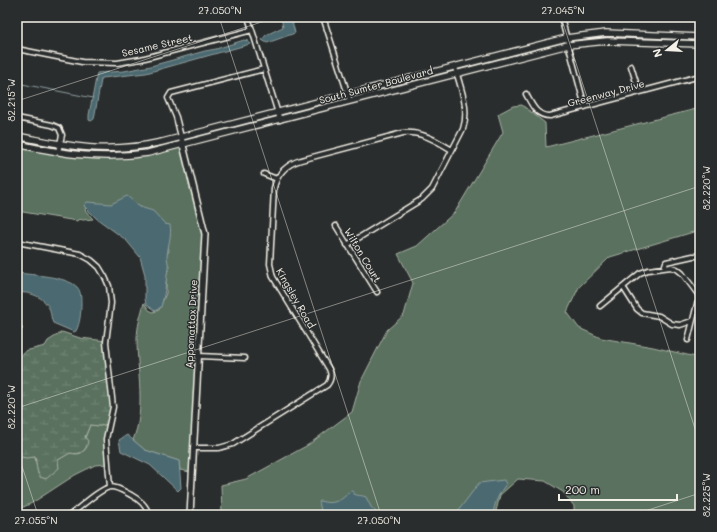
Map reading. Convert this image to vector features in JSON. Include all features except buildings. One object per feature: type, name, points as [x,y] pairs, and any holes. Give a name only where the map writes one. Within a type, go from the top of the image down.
[{"type":"main road","name":"South Sumter Boulevard","points":[[17,136],[60,145],[95,148],[125,148],[181,137],[566,38],[606,33],[700,37]]},
{"type":"main road","name":"South Sumter Boulevard","points":[[17,144],[82,156],[125,156],[156,151],[568,46],[607,41],[700,44]]},
{"type":"street","points":[[248,17],[280,120]]},
{"type":"street","points":[[323,17],[350,102]]},
{"type":"street","points":[[561,17],[585,107]]},
{"type":"street","name":"Sesame Street","points":[[17,49],[82,62],[117,63],[141,59],[252,30]]},
{"type":"street","points":[[631,66],[639,92]]},
{"type":"street","points":[[348,245],[426,196],[432,189],[463,129],[466,116],[466,106],[455,67]]},
{"type":"street","points":[[181,137],[176,117],[168,97],[170,93],[264,69]]},
{"type":"street","name":"Greenway Drive","points":[[526,94],[534,109],[540,114],[546,116],[700,76]]},
{"type":"street","points":[[17,118],[57,127],[61,133],[58,152]]},
{"type":"street","points":[[264,174],[277,179],[287,167],[297,161],[403,133],[422,135],[452,150]]},
{"type":"street","name":"Appomattox Drive","points":[[181,137],[205,234],[190,515]]},
{"type":"street","name":"Kingsley Road","points":[[194,448],[219,448],[233,444],[327,385],[331,380],[331,373],[329,369],[273,277],[271,271],[270,264],[274,193],[277,179]]},
{"type":"street","name":"Wilton Court","points":[[336,226],[377,292]]},
{"type":"street","points":[[17,242],[80,254],[91,260],[99,267],[109,286],[111,303],[106,347],[113,407],[106,432],[106,442],[110,487]]},
{"type":"street","points":[[664,268],[666,262],[693,256],[700,256]]},
{"type":"street","points":[[600,306],[640,273],[648,270],[664,268],[680,270],[700,297]]},
{"type":"street","points":[[623,287],[637,309],[642,312],[659,316],[672,324],[680,325],[692,321]]},
{"type":"street","points":[[688,340],[696,304],[700,300]]},
{"type":"street","points":[[199,356],[245,358]]},
{"type":"street","points":[[70,515],[102,491],[110,487],[116,488],[139,500],[146,507],[149,515]]},
{"type":"green space","points":[[522,105],[545,123],[546,147],[700,108],[700,230],[610,257],[579,287],[567,312],[579,328],[601,338],[653,347],[700,358],[700,515],[574,515],[574,506],[563,492],[545,481],[518,479],[500,495],[495,515],[222,515],[221,485],[246,479],[308,445],[352,412],[361,381],[387,330],[404,315],[413,283],[398,254],[417,246],[455,212],[503,132],[498,114],[513,106]]},
{"type":"green space","points":[[17,146],[67,156],[106,158],[182,147],[203,235],[190,472],[180,470],[179,461],[145,450],[133,440],[137,428],[140,403],[137,352],[138,325],[144,303],[149,310],[153,312],[159,310],[166,293],[166,276],[169,267],[165,257],[169,251],[167,240],[142,208],[128,199],[117,204],[87,206],[85,210],[93,219],[79,219],[77,221],[17,211]]},
{"type":"green space","points":[[62,332],[80,338],[107,341],[106,365],[111,383],[112,403],[108,424],[100,426],[90,425],[85,437],[88,441],[86,448],[80,453],[70,453],[58,460],[59,468],[46,479],[40,477],[39,475],[35,457],[26,458],[17,456],[17,360],[25,351],[45,346],[48,341]]},
{"type":"green space","points":[[108,424],[108,464],[95,465],[75,475],[32,503],[19,509],[17,508],[17,455],[35,457],[38,474],[70,453],[78,454],[84,451],[87,447],[85,438],[90,425],[100,426]]},
{"type":"water","points":[[281,17],[291,17],[295,33],[267,43],[262,40],[266,35],[283,27]]},
{"type":"water","points":[[244,40],[248,41],[250,44],[146,73],[102,78],[94,119],[91,121],[89,120],[97,73],[124,71],[151,66]]},
{"type":"water","points":[[127,196],[140,207],[153,211],[165,224],[170,225],[167,256],[168,266],[164,292],[161,307],[155,311],[146,304],[145,275],[140,257],[126,240],[96,218],[84,206],[87,202],[111,204]]},
{"type":"water","points":[[17,273],[57,278],[72,283],[77,287],[80,295],[81,307],[76,331],[74,332],[53,323],[48,305],[41,298],[32,294],[17,293]]},
{"type":"water","points":[[127,435],[145,450],[179,461],[181,488],[178,491],[150,465],[121,451],[119,440]]},
{"type":"water","points":[[504,480],[506,484],[494,506],[493,515],[455,515],[479,483]]},
{"type":"water","points":[[350,491],[353,491],[355,495],[366,497],[371,507],[376,512],[375,515],[322,515],[320,501],[329,503],[340,500]]},
{"type":"waterway","points":[[17,83],[93,98]]}]
